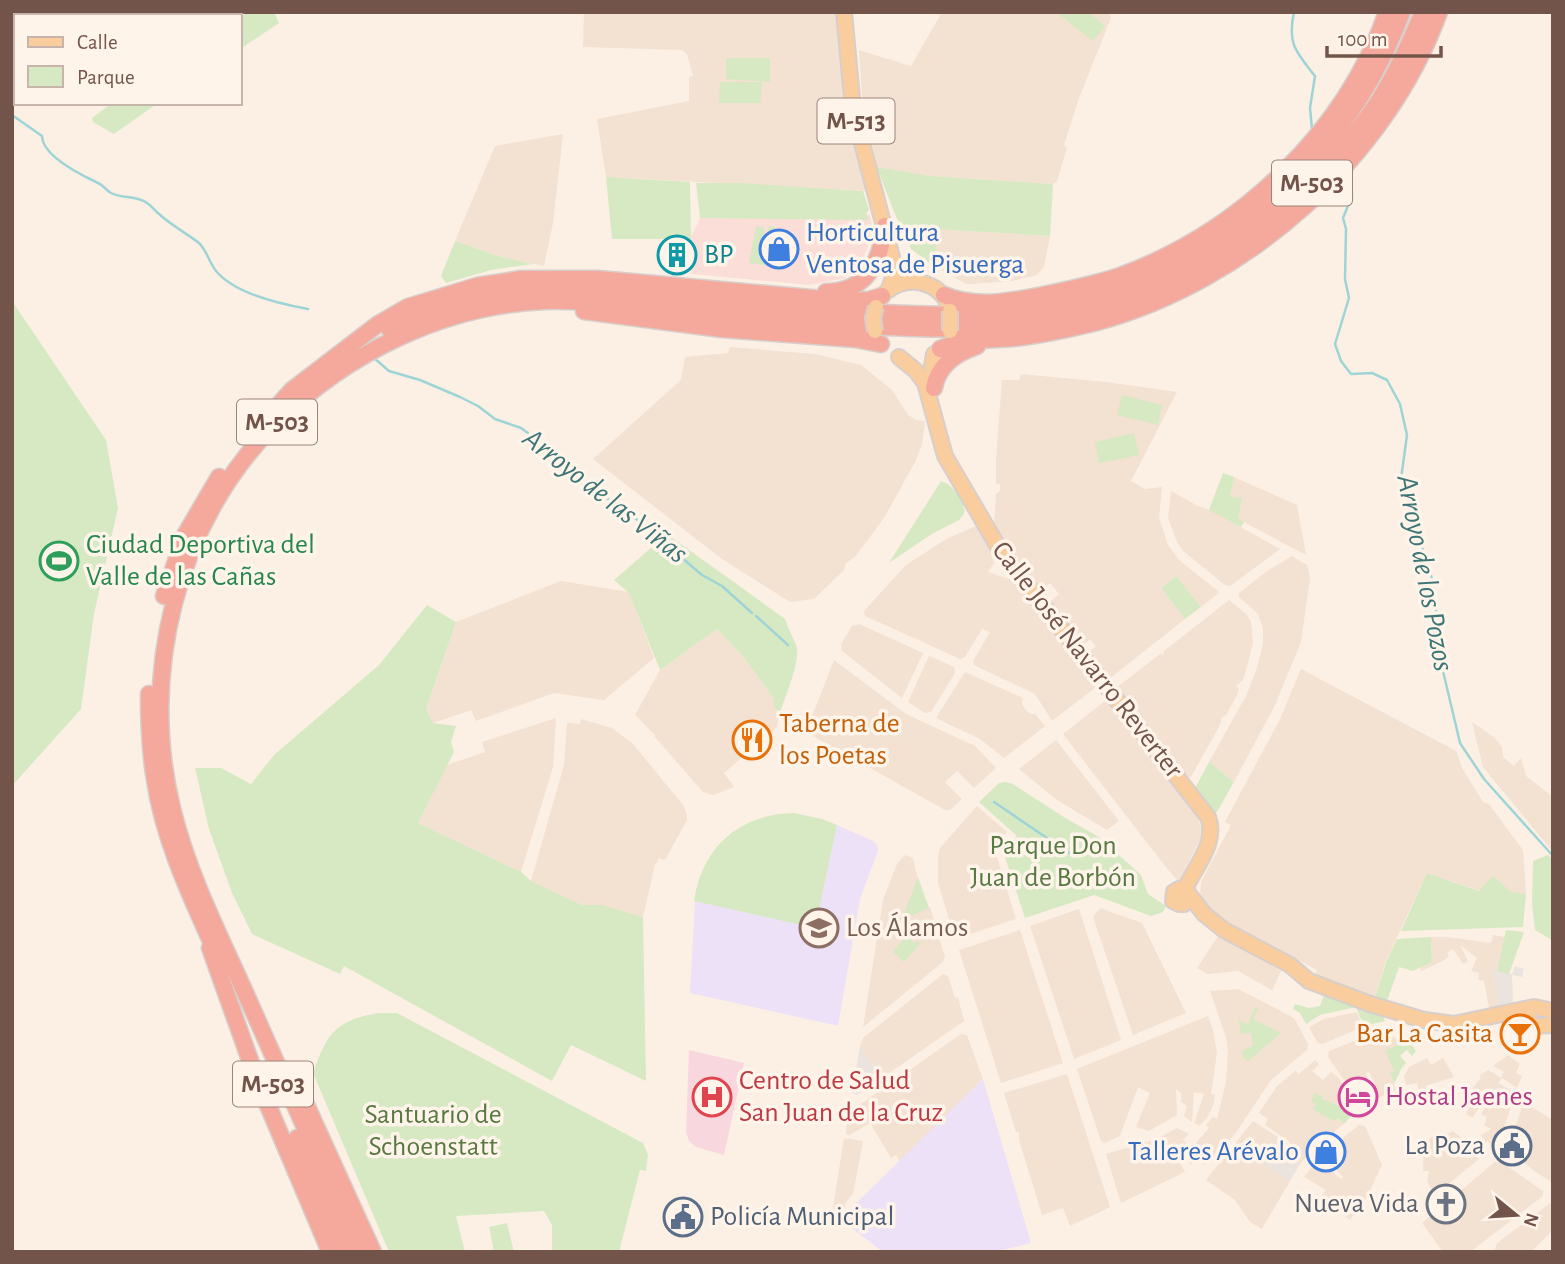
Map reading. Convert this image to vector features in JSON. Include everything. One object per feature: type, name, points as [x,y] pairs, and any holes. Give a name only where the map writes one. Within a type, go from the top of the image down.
[{"type":"highway","name":"M-503","points":[[944,295],[965,303],[1015,299],[1075,289],[1133,271],[1180,248],[1245,206],[1308,147],[1352,85],[1387,12]]},
{"type":"highway","name":"M-503","points":[[346,1252],[172,846],[155,783],[149,736],[149,682],[160,609],[185,535],[216,480],[253,431],[292,393],[389,331],[431,311],[513,293],[549,290],[605,291],[915,316],[1033,313],[1113,292],[1177,265],[1232,232],[1273,201],[1308,167],[1344,122],[1384,56],[1402,12]]},
{"type":"highway","name":"M-503","points":[[360,1252],[223,943],[179,833],[167,784],[161,733],[160,683],[170,610],[196,540],[226,484],[254,447],[299,400],[339,370],[393,339],[450,318],[499,306],[550,301],[603,303],[866,326],[977,328],[1034,323],[1072,316],[1124,301],[1181,277],[1237,244],[1282,210],[1318,177],[1351,139],[1381,97],[1423,12]]},
{"type":"highway","name":"M-503","points":[[1034,335],[1098,322],[1167,297],[1246,253],[1283,225],[1352,159],[1383,120],[1425,46],[1439,12]]},
{"type":"highway","points":[[1282,210],[1324,180],[1383,120]]},
{"type":"highway","points":[[712,289],[841,292],[856,286],[868,274],[880,251],[886,231]]},
{"type":"highway","points":[[275,409],[292,390],[377,325],[408,307],[477,286],[521,279],[598,279],[845,301],[882,297]]},
{"type":"highway","points":[[473,312],[550,308],[722,329],[856,339],[878,337]]},
{"type":"highway","points":[[937,351],[958,342],[1034,335]]},
{"type":"highway","points":[[934,388],[942,367],[965,350],[1034,335]]},
{"type":"highway","name":"M-503","points":[[200,916],[256,1077],[330,1252]]},
{"type":"highway","name":"M-503","points":[[223,943],[306,1102],[373,1252]]},
{"type":"main road","name":"M-513","points":[[844,12],[853,109],[892,261],[893,277],[882,297]]},
{"type":"main road","name":"M-513","points":[[886,231],[898,258],[918,282]]},
{"type":"main road","points":[[903,282],[930,285],[944,295],[950,311],[950,331],[937,351],[915,360],[899,357],[878,337],[873,318],[882,297],[903,282]]},
{"type":"main road","name":"Calle José Navarro Reverter","points":[[937,351],[932,366],[934,388],[945,431],[966,491]]},
{"type":"main road","name":"Calle José Navarro Reverter","points":[[899,357],[925,383],[942,447],[1000,550],[1208,817],[1211,827],[1209,841],[1186,892],[1208,918],[1243,942],[1290,965],[1309,981],[1370,1004],[1424,1020],[1454,1024],[1542,1010]]},
{"type":"main road","points":[[1542,1010],[1547,1017],[1547,1026]]},
{"type":"shaded area","points":[[584,12],[836,12],[845,108],[868,191],[606,177],[597,119],[689,101],[689,77],[693,76],[687,54],[682,50],[583,47]]},
{"type":"shaded area","points":[[942,12],[1109,12],[1111,18],[1079,98],[1064,145],[1067,148],[1057,181],[1053,184],[930,176],[877,167],[862,96],[859,50],[911,66]]},
{"type":"shaded area","points":[[563,134],[553,223],[544,266],[498,256],[455,241],[495,146]]},
{"type":"shaded area","name":"Horticultura Ventosa de Pisuerga","points":[[870,215],[873,232],[864,257],[845,278],[809,285],[691,274],[691,237],[700,218]]},
{"type":"shaded area","points":[[931,229],[1050,236],[1044,267],[1037,275],[1012,281],[966,284],[941,270]]},
{"type":"shaded area","points":[[730,347],[815,354],[861,365],[892,390],[908,415],[925,421],[922,445],[915,462],[884,518],[855,557],[846,563],[844,570],[814,599],[790,602],[722,559],[593,459],[681,380],[685,357],[728,353]]},
{"type":"shaded area","points":[[1021,374],[1177,392],[1131,481],[1145,489],[1162,487],[1159,518],[1168,545],[1179,560],[1219,593],[1201,607],[1176,576],[1161,588],[1185,619],[1109,679],[1088,652],[1096,646],[1090,639],[1083,646],[1049,603],[1059,594],[1050,583],[1041,591],[998,537],[994,525],[996,494],[1000,491],[1000,484],[996,484],[996,459],[1002,380],[1019,380]]},
{"type":"shaded area","points":[[1234,477],[1297,505],[1306,555],[1238,519],[1230,497]]},
{"type":"shaded area","points":[[1171,491],[1280,549],[1230,586],[1225,585],[1183,551],[1177,542],[1168,518]]},
{"type":"shaded area","points":[[976,526],[980,528],[991,549],[994,563],[988,572],[1019,582],[1100,684],[1052,721],[1035,694],[974,665],[973,661],[990,632],[982,629],[965,657],[960,659],[865,616],[864,611],[906,565],[948,538]]},
{"type":"shaded area","points":[[1292,556],[1307,565],[1310,578],[1301,642],[1275,705],[1234,782],[1209,762],[1246,696],[1263,643],[1263,629],[1258,614],[1239,597],[1239,593]]},
{"type":"shaded area","points":[[561,581],[629,592],[654,658],[604,700],[554,693],[476,721],[471,710],[433,723],[426,709],[456,622]]},
{"type":"shaded area","points":[[1229,600],[1247,615],[1251,622],[1253,643],[1247,667],[1243,680],[1236,686],[1239,689],[1237,695],[1226,715],[1222,717],[1191,777],[1183,777],[1147,730],[1145,722],[1140,721],[1116,688],[1160,654],[1163,655],[1164,651]]},
{"type":"shaded area","points":[[859,624],[923,653],[902,698],[842,651],[841,644],[852,626]]},
{"type":"shaded area","points":[[717,629],[742,655],[774,699],[774,707],[780,713],[777,727],[724,773],[734,787],[713,795],[703,792],[635,715],[660,670]]},
{"type":"shaded area","points":[[929,656],[954,667],[955,673],[931,712],[925,713],[908,702]]},
{"type":"shaded area","points":[[834,660],[906,714],[975,746],[996,768],[974,788],[957,771],[945,782],[962,799],[950,810],[945,810],[806,732]]},
{"type":"shaded area","points":[[1301,669],[1456,751],[1462,768],[1483,802],[1489,804],[1523,850],[1526,894],[1480,891],[1427,873],[1385,963],[1375,998],[1313,979],[1317,970],[1224,921],[1200,896],[1201,882],[1231,825],[1225,822],[1280,719]]},
{"type":"shaded area","points":[[965,672],[1023,698],[1025,709],[1030,714],[1035,714],[1045,726],[1004,758],[980,739],[936,718]]},
{"type":"shaded area","points":[[1110,697],[1143,741],[1140,745],[1143,748],[1147,745],[1202,820],[1199,822],[1202,830],[1200,840],[1179,882],[1063,734]]},
{"type":"shaded area","points":[[556,718],[553,767],[521,872],[418,823],[447,765],[485,752],[482,742]]},
{"type":"shaded area","points":[[581,719],[612,728],[633,744],[683,805],[687,815],[687,820],[665,860],[659,858],[655,865],[643,917],[602,905],[582,905],[531,881],[564,765],[567,723],[580,724]]},
{"type":"shaded area","points":[[1472,722],[1494,737],[1502,747],[1503,757],[1514,766],[1521,758],[1526,776],[1553,797],[1553,852],[1483,767]]},
{"type":"shaded area","points":[[1056,740],[1119,821],[1107,830],[1057,800],[1019,769]]},
{"type":"shaded area","points":[[977,806],[1007,832],[997,843],[995,851],[1016,919],[955,939],[938,883],[938,856],[940,848]]},
{"type":"shaded area","points":[[837,825],[873,841],[878,851],[860,899],[838,1026],[690,993],[695,901],[814,927]]},
{"type":"shaded area","points":[[905,855],[913,858],[918,880],[903,916],[899,919],[893,917],[913,943],[897,921],[930,907],[945,957],[943,962],[863,1027],[883,900],[897,864]]},
{"type":"shaded area","points":[[1100,908],[1142,923],[1186,1013],[1133,1035],[1093,917]]},
{"type":"shaded area","points":[[1079,909],[1121,1040],[1074,1059],[1030,926]]},
{"type":"shaded area","points":[[1020,930],[1063,1063],[1001,1083],[959,950]]},
{"type":"shaded area","points":[[1493,935],[1505,937],[1497,971],[1493,970],[1499,1006],[1489,1008],[1484,981],[1478,980],[1479,973],[1471,971],[1477,958],[1460,945],[1468,961],[1463,964],[1453,949],[1443,961],[1421,971],[1420,968],[1432,962],[1431,937],[1491,943]]},
{"type":"shaded area","points":[[1218,936],[1281,971],[1272,990],[1238,971],[1208,974],[1197,968]]},
{"type":"shaded area","points":[[1515,966],[1524,969],[1522,977],[1512,975],[1513,1003],[1499,1006],[1493,969],[1512,974]]},
{"type":"shaded area","points":[[943,974],[948,976],[955,998],[958,997],[964,1021],[882,1078],[860,1046],[863,1038]]},
{"type":"shaded area","points":[[1238,989],[1294,1018],[1308,1044],[1307,1050],[1271,1080],[1235,1134],[1212,1159],[1204,1165],[1198,1159],[1191,1165],[1189,1161],[1195,1144],[1209,1128],[1206,1125],[1213,1117],[1217,1119],[1226,1082],[1226,1037],[1210,991]]},
{"type":"shaded area","points":[[1357,1012],[1363,1027],[1322,1044],[1317,1042],[1309,1027],[1324,1019]]},
{"type":"shaded area","points":[[1208,1016],[1217,1053],[1211,1094],[1215,1095],[1214,1103],[1207,1118],[1199,1126],[1194,1123],[1204,1094],[1194,1092],[1192,1122],[1184,1116],[1187,1106],[1181,1102],[1181,1093],[1176,1089],[1177,1115],[1149,1131],[1136,1127],[1150,1093],[1138,1087],[1120,1136],[1104,1143],[1101,1141],[1077,1069]]},
{"type":"shaded area","points":[[1377,1032],[1399,1039],[1395,1043],[1397,1046],[1391,1048],[1394,1072],[1390,1073],[1396,1090],[1373,1100],[1373,1093],[1368,1087],[1375,1084],[1369,1072],[1366,1073],[1367,1079],[1351,1090],[1328,1057],[1329,1051]]},
{"type":"shaded area","points":[[961,1034],[967,1035],[983,1079],[900,1162],[896,1155],[891,1158],[870,1123],[849,1135],[846,1134],[848,1113]]},
{"type":"shaded area","points":[[860,1046],[882,1078],[857,1095],[852,1093]]},
{"type":"shaded area","name":"Centro de Salud San Juan de la Cruz","points":[[689,1050],[744,1063],[724,1155],[696,1147],[689,1141],[686,1132]]},
{"type":"shaded area","points":[[1508,1055],[1520,1064],[1516,1073],[1522,1076],[1517,1088],[1502,1078],[1498,1083],[1516,1093],[1499,1141],[1496,1144],[1488,1137],[1494,1145],[1492,1147],[1488,1141],[1485,1143],[1481,1135],[1491,1129],[1484,1125],[1487,1117],[1481,1114],[1486,1107],[1481,1105],[1472,1118],[1466,1114],[1469,1108],[1461,1102],[1481,1078],[1479,1076],[1488,1070],[1501,1078],[1504,1072],[1493,1066]]},
{"type":"shaded area","points":[[1427,1058],[1431,1065],[1443,1058],[1454,1077],[1425,1086],[1426,1089],[1419,1091],[1417,1083],[1406,1085],[1404,1076],[1409,1067]]},
{"type":"shaded area","points":[[1315,1060],[1319,1064],[1312,1071],[1323,1080],[1331,1072],[1338,1077],[1358,1108],[1352,1115],[1322,1099],[1316,1104],[1312,1109],[1337,1118],[1344,1124],[1312,1150],[1300,1164],[1283,1154],[1290,1142],[1265,1125],[1268,1119],[1259,1113],[1277,1086],[1295,1071],[1299,1074]]},
{"type":"shaded area","points":[[1067,1074],[1110,1207],[1070,1226],[1063,1208],[1042,1215],[1019,1140],[1019,1132],[1016,1132],[1004,1093]]},
{"type":"shaded area","points":[[983,1079],[1031,1243],[994,1252],[883,1252],[840,1219]]},
{"type":"shaded area","points":[[1524,1102],[1553,1120],[1553,1183],[1534,1171],[1508,1147]]},
{"type":"shaded area","points":[[1253,1121],[1287,1143],[1282,1154],[1264,1164],[1290,1181],[1262,1229],[1250,1222],[1235,1200],[1206,1180]]},
{"type":"shaded area","points":[[1359,1125],[1365,1126],[1382,1165],[1367,1197],[1350,1220],[1321,1197],[1326,1190],[1304,1177],[1321,1156],[1341,1179],[1343,1177],[1323,1154]]},
{"type":"shaded area","points":[[1177,1128],[1189,1134],[1183,1140],[1188,1144],[1178,1160],[1185,1172],[1121,1203],[1106,1154],[1157,1139]]},
{"type":"shaded area","points":[[1453,1131],[1462,1138],[1455,1145],[1463,1153],[1472,1148],[1479,1159],[1441,1190],[1437,1185],[1432,1189],[1427,1182],[1429,1171],[1423,1171],[1424,1144],[1434,1135],[1440,1143],[1442,1141],[1439,1135]]},
{"type":"shaded area","points":[[844,1138],[863,1141],[853,1194],[846,1202],[844,1210],[847,1213],[840,1219],[833,1208]]},
{"type":"shaded area","points":[[1275,1150],[1300,1164],[1290,1181],[1263,1164]]},
{"type":"shaded area","points":[[1495,1162],[1501,1162],[1543,1191],[1543,1196],[1470,1252],[1443,1252],[1422,1223]]},
{"type":"shaded area","points":[[1553,1201],[1553,1230],[1531,1252],[1497,1252],[1497,1243]]},
{"type":"green space","points":[[59,12],[227,12],[224,14]]},
{"type":"green space","points":[[248,12],[274,12],[279,23],[242,48],[242,16]]},
{"type":"green space","points":[[1062,12],[1088,12],[1105,26],[1093,41],[1060,15]]},
{"type":"green space","points":[[726,58],[770,58],[770,82],[726,79]]},
{"type":"green space","points":[[720,82],[762,82],[760,103],[719,103]]},
{"type":"green space","points":[[109,105],[155,105],[114,134],[93,122],[92,118]]},
{"type":"green space","points":[[877,167],[930,176],[1053,184],[1050,236],[932,229],[939,270],[911,249]]},
{"type":"green space","points":[[606,177],[690,182],[691,239],[612,239]]},
{"type":"green space","points":[[696,183],[741,183],[863,191],[869,220],[700,218]]},
{"type":"green space","points":[[756,226],[765,228],[761,247],[764,248],[769,226],[775,227],[770,266],[749,263]]},
{"type":"green space","points":[[455,241],[498,256],[533,264],[491,270],[446,283],[441,276]]},
{"type":"green space","name":"Ciudad Deportiva del Valle de las Cañas","points":[[12,301],[106,440],[118,508],[94,614],[81,709],[12,786]]},
{"type":"green space","points":[[1122,395],[1162,405],[1158,425],[1117,415]]},
{"type":"green space","points":[[1134,433],[1139,455],[1099,463],[1095,442]]},
{"type":"green space","points":[[1223,473],[1234,477],[1230,497],[1242,498],[1238,518],[1244,522],[1241,527],[1209,510]]},
{"type":"green space","points":[[941,481],[958,494],[964,514],[959,520],[930,535],[889,563]]},
{"type":"green space","points":[[667,534],[785,619],[796,646],[797,656],[780,713],[774,707],[774,699],[742,655],[717,629],[660,670],[629,593],[614,580]]},
{"type":"green space","points":[[1176,576],[1201,607],[1185,619],[1161,588]]},
{"type":"green space","points":[[427,605],[456,622],[426,709],[433,723],[456,726],[451,742],[454,752],[418,823],[521,872],[531,881],[582,905],[602,905],[643,917],[646,1081],[571,1045],[552,1081],[344,966],[340,974],[252,934],[232,893],[209,829],[195,768],[221,768],[251,784],[274,755],[379,665]]},
{"type":"green space","points":[[1209,762],[1234,782],[1217,812],[1213,813],[1194,790]]},
{"type":"green space","name":"Parque Don Juan de Borbón","points":[[999,783],[1011,783],[1099,837],[1141,875],[1148,894],[1166,906],[1163,912],[1151,916],[1094,895],[1025,918],[1004,854],[1017,836],[979,802]]},
{"type":"green space","points":[[794,813],[837,825],[815,928],[694,901],[705,865],[726,837],[756,820]]},
{"type":"green space","points":[[1548,855],[1553,860],[1553,941],[1535,930],[1532,905],[1533,861]]},
{"type":"green space","points":[[1427,873],[1479,891],[1493,876],[1511,892],[1526,894],[1523,927],[1401,931]]},
{"type":"green space","points":[[918,877],[929,908],[898,921],[913,943],[921,943],[904,962],[893,952],[906,936],[892,921],[893,916],[899,919],[903,916]]},
{"type":"green space","points":[[1506,930],[1524,932],[1509,974],[1497,971]]},
{"type":"green space","points":[[1431,937],[1432,962],[1413,971],[1399,967],[1387,1001],[1375,998],[1386,962],[1397,939]]},
{"type":"green space","points":[[1326,990],[1382,1011],[1385,1021],[1364,1026],[1356,1007],[1320,1015],[1306,1024],[1300,1013],[1293,1009],[1295,1004],[1309,1008],[1320,1006]]},
{"type":"green space","points":[[1255,1007],[1258,1009],[1253,1019],[1281,1033],[1248,1061],[1243,1057],[1242,1050],[1253,1046],[1251,1033],[1241,1034],[1239,1020],[1248,1024]]},
{"type":"green space","name":"Santuario de Schoenstatt","points":[[378,1013],[397,1013],[643,1143],[648,1155],[646,1171],[640,1170],[619,1252],[552,1252],[552,1225],[544,1211],[456,1216],[465,1252],[389,1252],[313,1073],[323,1048],[335,1031],[352,1020]]},
{"type":"green space","points":[[1399,1039],[1402,1046],[1410,1043],[1416,1051],[1412,1056],[1407,1050],[1400,1056],[1406,1063],[1394,1084],[1390,1073],[1394,1071],[1385,1050],[1396,1046],[1395,1043]]},
{"type":"green space","points":[[1314,1093],[1352,1115],[1344,1124],[1338,1118],[1334,1121],[1312,1109],[1316,1104],[1311,1102]]},
{"type":"green space","points":[[507,1223],[514,1252],[494,1252],[489,1227]]},
{"type":"waterway","points":[[1294,12],[1292,32],[1295,47],[1315,76],[1310,108],[1312,129]]},
{"type":"waterway","name":"Arroyo de las Viñas","points":[[12,115],[42,136],[48,151],[64,164],[111,193],[149,204],[168,222],[199,243],[216,271],[234,286],[272,301],[308,309]]},
{"type":"waterway","name":"Arroyo de los Pozos","points":[[1346,173],[1351,179],[1352,196],[1343,218],[1346,229],[1345,279],[1349,298],[1335,344],[1341,361],[1351,374],[1372,373],[1387,380],[1400,404],[1407,435],[1401,479],[1433,582],[1443,671],[1460,743],[1484,779],[1553,856]]},
{"type":"waterway","name":"Arroyo de las Viñas","points":[[374,358],[389,371],[420,380],[460,397],[495,419],[521,428],[576,469],[582,484],[622,507],[702,575],[722,586],[752,613]]},
{"type":"waterway","name":"Arroyo de los Pozos","points":[[1405,490],[1414,503]]},
{"type":"waterway","name":"Arroyo de las Viñas","points":[[756,616],[788,645]]},
{"type":"waterway","name":"Arroyo de las Viñas","points":[[994,802],[1069,853]]},
{"type":"place","name":"Horticultura Ventosa de Pisuerga","points":[[779,249]]},
{"type":"place","name":"BP","points":[[677,255]]},
{"type":"place","name":"Ciudad Deportiva del Valle de las Cañas","points":[[59,561]]},
{"type":"place","name":"Taberna de los Poetas","points":[[752,740]]},
{"type":"place","name":"Los Álamos","points":[[819,928]]},
{"type":"place","name":"Bar La Casita","points":[[1520,1034]]},
{"type":"place","name":"Centro de Salud San Juan de la Cruz","points":[[712,1097]]},
{"type":"place","name":"Hostal Jaenes","points":[[1358,1097]]},
{"type":"place","name":"La Poza","points":[[1512,1146]]},
{"type":"place","name":"Talleres Arévalo","points":[[1326,1152]]},
{"type":"place","name":"Nueva Vida","points":[[1446,1204]]},
{"type":"place","name":"Policía Municipal","points":[[683,1217]]}]
